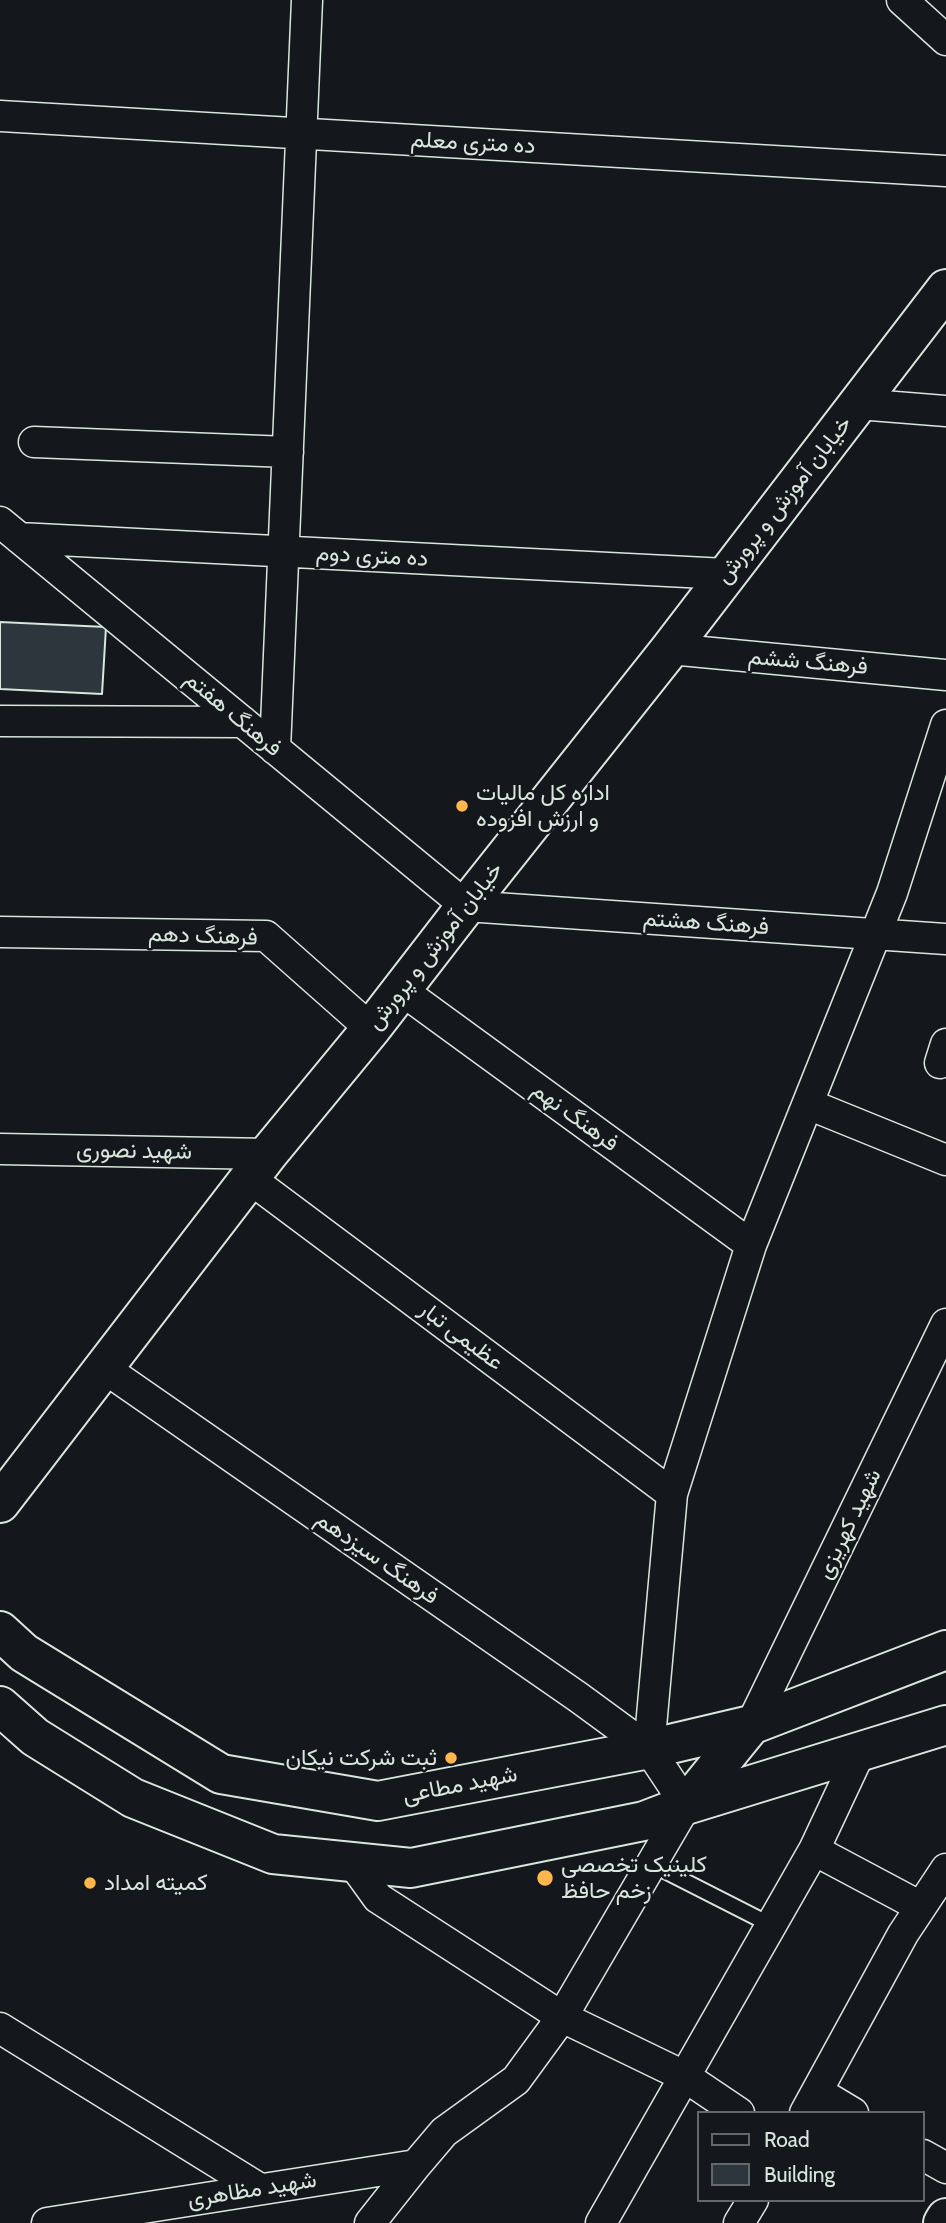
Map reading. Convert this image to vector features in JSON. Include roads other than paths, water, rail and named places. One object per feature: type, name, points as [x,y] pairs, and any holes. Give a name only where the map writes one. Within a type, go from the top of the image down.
[{"type":"street","points":[[275,749],[307,0]]},
{"type":"street","points":[[902,0],[946,40]]},
{"type":"street","name":"ده متری معلم","points":[[0,116],[946,171]]},
{"type":"street","name":"خیابان آموزش و پرورش","points":[[0,1503],[259,1166],[371,1029],[670,649],[946,289]]},
{"type":"street","points":[[858,404],[946,411]]},
{"type":"street","points":[[34,443],[288,452]]},
{"type":"street","name":"ده متری دوم","points":[[9,530],[283,551],[726,575]]},
{"type":"street","name":"فرهنگ هفتم","points":[[9,530],[466,906]]},
{"type":"street","name":"فرهنگ ششم","points":[[670,649],[946,675]]},
{"type":"street","points":[[0,721],[243,722]]},
{"type":"street","points":[[686,1805],[649,1749],[672,1494],[751,1245],[876,935],[946,724]]},
{"type":"street","name":"فرهنگ هشتم","points":[[466,906],[946,939]]},
{"type":"street","name":"فرهنگ دهم","points":[[0,932],[266,936],[371,1029]]},
{"type":"street","name":"فرهنگ نهم","points":[[400,989],[751,1245]]},
{"type":"street","points":[[808,1104],[946,1160]]},
{"type":"street","name":"شهید نصوری","points":[[0,1149],[259,1166]]},
{"type":"street","name":"عظیمی تبار","points":[[259,1166],[672,1494]]},
{"type":"street","name":"شهید کهریزی","points":[[751,1725],[946,1324]]},
{"type":"street","name":"فرهنگ سیزدهم","points":[[104,1368],[649,1749]]},
{"type":"street","name":"شهید مطاعی","points":[[0,1631],[24,1653],[221,1774],[378,1801],[649,1749],[751,1725],[946,1650]]},
{"type":"street","points":[[0,1706],[35,1737],[134,1798],[273,1854],[411,1868],[644,1821],[686,1805],[946,1725]]},
{"type":"street","points":[[370,2223],[444,2132],[516,2080],[562,2017],[686,1805],[751,1725]]},
{"type":"street","points":[[601,2223],[814,1850],[860,1752]]},
{"type":"street","points":[[814,1850],[921,1907]]},
{"type":"street","points":[[352,1862],[378,1898],[562,2017],[684,2076],[736,2111]]},
{"type":"street","points":[[845,2111],[811,2102],[904,1934],[946,1869]]},
{"type":"street","points":[[0,2028],[260,2189]]},
{"type":"street","points":[[925,2156],[946,2168]]},
{"type":"street","name":"شهید مظاهری","points":[[47,2223],[416,2165]]},
{"type":"street","points":[[739,2223],[751,2202]]},
{"type":"street","points":[[943,2223],[946,2218]]},
{"type":"lane","points":[[651,1864],[771,1925]]},
{"type":"place","name":"اداره کل مالیات و ارزش افزوده","points":[[462,806]]},
{"type":"place","name":"ثبت شرکت نیکان","points":[[451,1758]]},
{"type":"place","name":"کلینیک تخصصی زخم حافظ","points":[[545,1878]]},
{"type":"place","name":"کمیته امداد","points":[[90,1883]]}]
